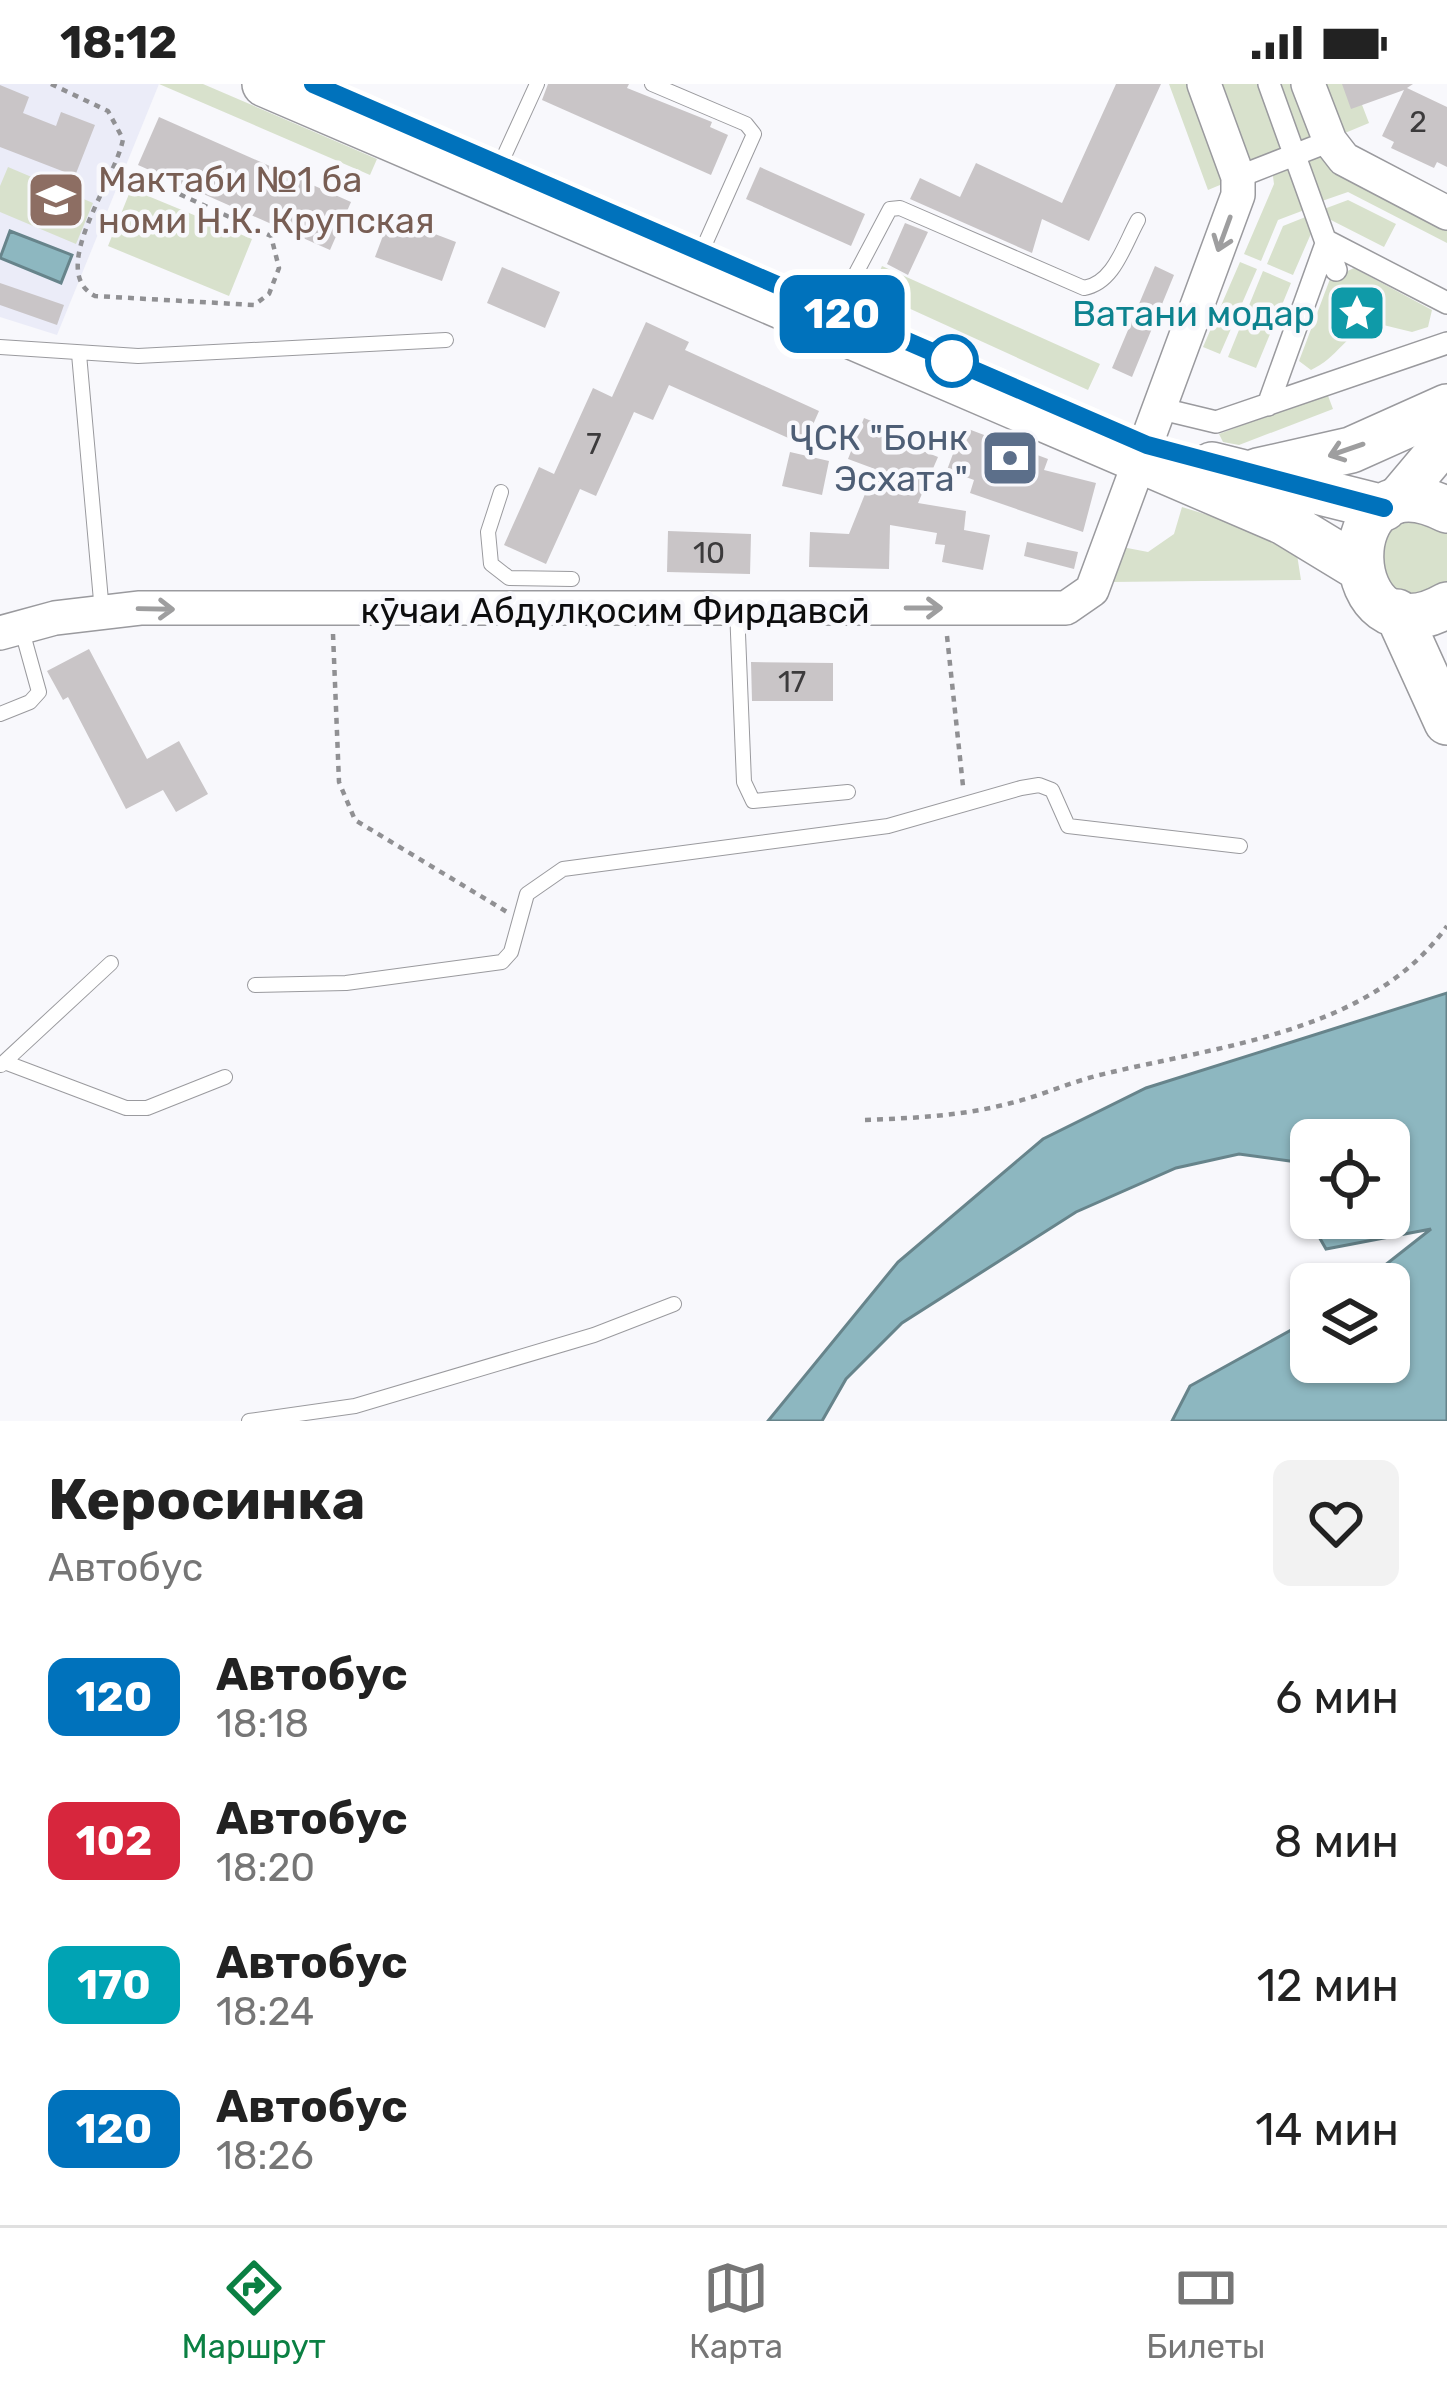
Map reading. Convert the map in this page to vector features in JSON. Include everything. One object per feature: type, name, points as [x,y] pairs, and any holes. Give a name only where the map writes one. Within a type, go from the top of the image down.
[{"type":"highway","points":[[265,84],[1149,439]]},
{"type":"highway","points":[[313,84],[836,311],[1149,439],[1358,567],[1375,599],[1397,612],[1420,615],[1447,605]]},
{"type":"highway","points":[[1226,482],[1351,450],[1447,407]]},
{"type":"highway","points":[[1226,482],[1389,506],[1420,500],[1447,510]]},
{"type":"highway","points":[[1358,567],[1362,534],[1389,506]]},
{"type":"highway","points":[[1397,612],[1447,722]]},
{"type":"main road","points":[[1389,506],[1447,440]]},
{"type":"street","points":[[1149,439],[1238,195],[1238,177],[1204,84]]},
{"type":"street","points":[[1269,84],[1336,270]]},
{"type":"street","points":[[1308,84],[1330,141],[1344,159],[1447,213]]},
{"type":"street","points":[[1238,177],[1330,141]]},
{"type":"street","points":[[1268,405],[1327,241]]},
{"type":"street","points":[[1327,241],[1447,303]]},
{"type":"street","points":[[1149,439],[1268,405],[1447,344]]},
{"type":"street","name":"кӯчаи Абдулқосим Фирдавсӣ","points":[[11,630],[102,612],[557,606],[1066,608],[1092,590],[1149,439]]},
{"type":"lane","points":[[500,165],[537,84]]},
{"type":"lane","points":[[652,84],[746,124],[754,134],[701,253]]},
{"type":"lane","points":[[836,311],[890,208],[1084,288],[1099,286],[1110,274],[1138,220]]},
{"type":"lane","points":[[0,347],[79,354],[256,353],[446,340]]},
{"type":"lane","points":[[79,354],[102,612]]},
{"type":"lane","points":[[501,492],[488,532],[491,564],[509,578],[572,580]]},
{"type":"lane","points":[[737,609],[744,782],[753,801],[848,792]]},
{"type":"lane","points":[[0,714],[30,702],[39,692],[11,630]]},
{"type":"lane","points":[[256,985],[346,983],[502,962],[511,952],[527,894],[563,869],[888,826],[965,800],[1039,785],[1052,790],[1068,826],[1240,846]]},
{"type":"lane","points":[[111,963],[26,1038],[3,1065],[126,1108],[147,1108],[225,1077]]},
{"type":"lane","points":[[249,1421],[355,1406],[594,1335],[674,1304]]},
{"type":"path","points":[[51,84],[107,111],[123,139],[75,259],[77,281],[84,290],[95,296],[232,304],[263,300],[279,268],[271,236],[153,182]]},
{"type":"path","points":[[938,608],[948,640],[965,800]]},
{"type":"path","points":[[332,612],[340,782],[355,820],[517,918]]},
{"type":"path","points":[[865,1120],[964,1113],[1104,1073],[1235,1048],[1385,989],[1427,954],[1447,926]]},
{"type":"shaded area","name":"Мактаби №1 ба номи Н.К. Крупская","points":[[0,84],[159,84],[57,335],[0,317]]},
{"type":"green space","points":[[159,84],[203,84],[377,159],[370,175]]},
{"type":"green space","points":[[1169,84],[1354,84],[1369,123],[1208,190]]},
{"type":"green space","points":[[1328,148],[1447,225],[1447,243],[1348,192],[1322,201],[1305,156]]},
{"type":"green space","points":[[1289,162],[1307,209],[1278,220],[1261,261],[1244,254],[1274,184],[1272,169]]},
{"type":"green space","points":[[8,167],[93,203],[76,244],[0,212],[0,186]]},
{"type":"green space","points":[[131,189],[252,239],[229,296],[108,246]]},
{"type":"green space","points":[[1348,200],[1396,224],[1384,247],[1327,218],[1324,209]]},
{"type":"green space","points":[[1308,216],[1313,229],[1293,275],[1267,264],[1283,226]]},
{"type":"green space","points":[[1240,262],[1257,269],[1220,354],[1203,347]]},
{"type":"green space","points":[[882,266],[1100,364],[1088,390],[871,291]]},
{"type":"green space","points":[[1354,268],[1432,310],[1428,327],[1412,332],[1371,322],[1311,370],[1299,361],[1330,279]]},
{"type":"green space","points":[[1263,271],[1291,283],[1256,368],[1228,357]]},
{"type":"green space","points":[[1327,393],[1333,409],[1239,445],[1223,442],[1219,434]]},
{"type":"green space","points":[[1182,507],[1295,542],[1301,580],[1111,582],[1122,547],[1148,552],[1174,534]]},
{"type":"green space","points":[[1388,517],[1447,523],[1447,591],[1391,599],[1368,543]]},
{"type":"water","points":[[10,231],[72,255],[61,283],[0,258]]},
{"type":"water","points":[[1447,993],[1447,1421],[1172,1421],[1190,1386],[1290,1331],[1290,1383],[1410,1383],[1410,1263],[1388,1263],[1431,1229],[1410,1233],[1410,1119],[1290,1119],[1290,1161],[1239,1154],[1176,1168],[1076,1212],[902,1323],[846,1379],[822,1421],[768,1421],[898,1262],[1043,1139],[1146,1088]]},
{"type":"water","points":[[1320,1239],[1378,1239],[1326,1249]]},
{"type":"building","points":[[548,84],[629,84],[627,88],[712,122],[710,127],[728,135],[711,175],[542,100]]},
{"type":"building","points":[[1116,84],[1161,84],[1089,241],[1042,219],[1032,253],[910,199],[920,178],[960,197],[976,163],[1062,203]]},
{"type":"building","points":[[1342,84],[1413,84],[1407,88],[1447,107],[1447,167],[1437,162],[1434,168],[1391,148],[1394,142],[1382,136],[1404,90],[1351,109]]},
{"type":"building","points":[[0,85],[29,97],[23,113],[56,126],[61,112],[95,125],[75,176],[0,147]]},
{"type":"building","points":[[159,117],[351,202],[330,250],[138,165]]},
{"type":"building","points":[[760,167],[865,214],[851,246],[746,199]]},
{"type":"building","points":[[390,217],[456,242],[442,281],[375,257]]},
{"type":"building","points":[[905,223],[928,232],[908,275],[887,264]]},
{"type":"building","points":[[1155,266],[1174,275],[1132,377],[1112,368]]},
{"type":"building","points":[[502,267],[560,292],[545,328],[487,303]]},
{"type":"building","points":[[0,283],[64,305],[57,325],[0,305]]},
{"type":"building","points":[[646,322],[689,342],[685,350],[819,411],[804,445],[669,385],[653,420],[634,412],[596,496],[580,489],[546,564],[504,545],[539,467],[554,474],[593,388],[612,397]]},
{"type":"building","points":[[864,418],[886,427],[883,435],[938,457],[918,503],[966,511],[964,530],[990,535],[983,570],[942,562],[945,545],[935,544],[937,533],[890,525],[889,569],[809,567],[810,532],[849,534],[875,469],[848,459]]},
{"type":"building","points":[[963,427],[1048,459],[1044,470],[1096,483],[1083,532],[970,493],[974,480],[947,470]]},
{"type":"building","points":[[790,452],[829,461],[822,495],[782,486]]},
{"type":"building","points":[[668,531],[751,534],[750,574],[667,572]]},
{"type":"building","points":[[1027,542],[1078,552],[1074,569],[1024,556]]},
{"type":"building","points":[[89,649],[147,759],[179,741],[208,794],[176,812],[163,790],[126,809],[68,697],[63,700],[47,671]]},
{"type":"building","points":[[751,662],[833,663],[833,701],[752,701]]},
{"type":"bus line","name":"120","points":[[313,84],[1147,445],[1280,485],[1384,508]]},
{"type":"place","name":"Мактаби №1 ба номи Н.К. Крупская","points":[[56,200]]},
{"type":"place","name":"Ватани модар","points":[[1357,313]]},
{"type":"place","name":"ҶСК \"Бонк Эсхата\"","points":[[1010,458]]}]
